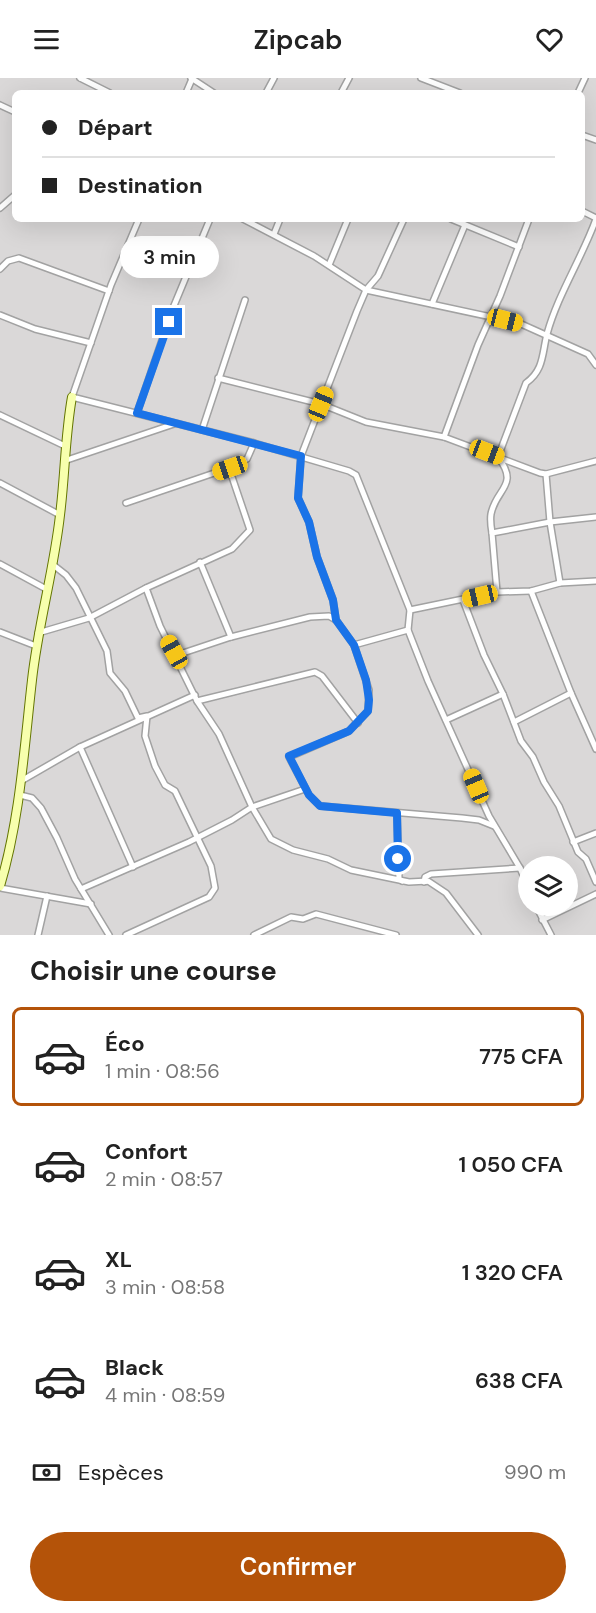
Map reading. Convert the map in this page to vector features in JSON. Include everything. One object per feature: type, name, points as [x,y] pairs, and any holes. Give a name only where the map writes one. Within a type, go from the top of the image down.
[{"type":"street","points":[[80,78],[104,90]]},
{"type":"street","points":[[422,78],[452,90]]},
{"type":"street","points":[[192,79],[209,90]]},
{"type":"street","points":[[0,208],[12,198]]},
{"type":"street","points":[[498,456],[526,383],[534,377],[541,366],[547,334],[575,263],[595,228],[596,218]]},
{"type":"street","points":[[91,904],[0,887],[4,858],[20,795],[36,646],[60,515],[65,446],[72,397],[109,291],[138,222]]},
{"type":"street","points":[[137,413],[173,308],[209,222]]},
{"type":"street","points":[[249,222],[329,265],[366,290],[519,323],[588,354],[596,365]]},
{"type":"street","points":[[274,234],[279,222]]},
{"type":"street","points":[[329,265],[347,222]]},
{"type":"street","points":[[336,620],[333,600],[317,557],[309,522],[298,498],[301,456],[342,345],[366,290],[378,276],[403,222]]},
{"type":"street","points":[[458,222],[519,247]]},
{"type":"street","points":[[444,437],[478,345],[529,222]]},
{"type":"street","points":[[432,304],[465,225]]},
{"type":"street","points":[[0,269],[8,261],[19,258],[109,291]]},
{"type":"street","points":[[202,430],[245,300]]},
{"type":"street","points":[[0,315],[35,329],[91,343]]},
{"type":"street","points":[[218,378],[321,404],[366,422],[444,437],[540,473],[546,474],[596,461]]},
{"type":"street","points":[[72,397],[254,443],[356,475],[410,610],[408,630],[428,681],[495,826],[518,865]]},
{"type":"street","points":[[0,415],[65,446]]},
{"type":"street","points":[[64,461],[176,424]]},
{"type":"street","points":[[126,503],[230,468],[247,459],[254,443]]},
{"type":"street","points":[[497,592],[491,512],[508,479],[506,466],[498,456]]},
{"type":"street","points":[[38,633],[89,618],[146,588],[231,549],[250,530],[230,468]]},
{"type":"street","points":[[546,474],[550,522],[560,583]]},
{"type":"street","points":[[0,483],[60,515]]},
{"type":"street","points":[[492,533],[550,522],[596,518]]},
{"type":"street","points":[[200,562],[231,637]]},
{"type":"street","points":[[0,564],[48,590]]},
{"type":"street","points":[[52,564],[66,575],[76,588],[107,651],[110,673],[125,691],[138,718],[147,716]]},
{"type":"street","points":[[410,610],[497,592],[531,591],[560,583],[596,581]]},
{"type":"street","points":[[146,588],[160,626],[196,698],[224,743],[252,807],[270,838],[293,850],[328,859],[351,870],[402,881],[420,883],[428,881]]},
{"type":"street","points":[[531,591],[571,693],[596,748]]},
{"type":"street","points":[[463,600],[521,741],[533,757],[544,782],[559,806],[578,852],[586,859],[596,882]]},
{"type":"street","points":[[174,652],[183,652],[231,637],[321,615],[329,616],[336,620],[354,645],[366,680],[368,711],[349,731],[289,756],[311,799],[320,806],[479,820],[495,826]]},
{"type":"street","points":[[354,645],[408,630]]},
{"type":"street","points":[[0,632],[36,646]]},
{"type":"street","points":[[21,781],[80,747],[147,716],[196,698],[315,672],[322,676],[358,723]]},
{"type":"street","points":[[514,722],[571,693]]},
{"type":"street","points":[[446,720],[503,694]]},
{"type":"street","points":[[126,935],[212,895],[215,888],[214,877],[198,837],[175,791],[165,785],[155,766],[145,736],[147,716]]},
{"type":"street","points":[[80,747],[133,867]]},
{"type":"street","points":[[81,889],[198,837],[252,807],[305,789]]},
{"type":"street","points":[[20,795],[32,798],[41,808],[81,889],[109,935]]},
{"type":"street","points":[[397,813],[399,879],[402,881]]},
{"type":"street","points":[[573,842],[596,833]]},
{"type":"street","points":[[478,935],[446,893],[428,881],[424,882],[423,879],[431,874],[518,868]]},
{"type":"street","points":[[542,920],[596,894]]},
{"type":"street","points":[[38,935],[47,896]]},
{"type":"street","points":[[254,935],[291,917],[303,919],[316,914],[396,935]]},
{"type":"street","points":[[540,916],[551,935]]},
{"type":"shaded area","points":[[0,78],[596,78],[596,935],[0,935]]},
{"type":"route","points":[[169,322],[137,413],[301,456],[298,498],[309,522],[317,557],[333,600],[336,620],[354,645],[369,690],[369,700],[368,711],[349,731],[289,756],[311,799],[320,806],[397,813],[398,859]]}]
